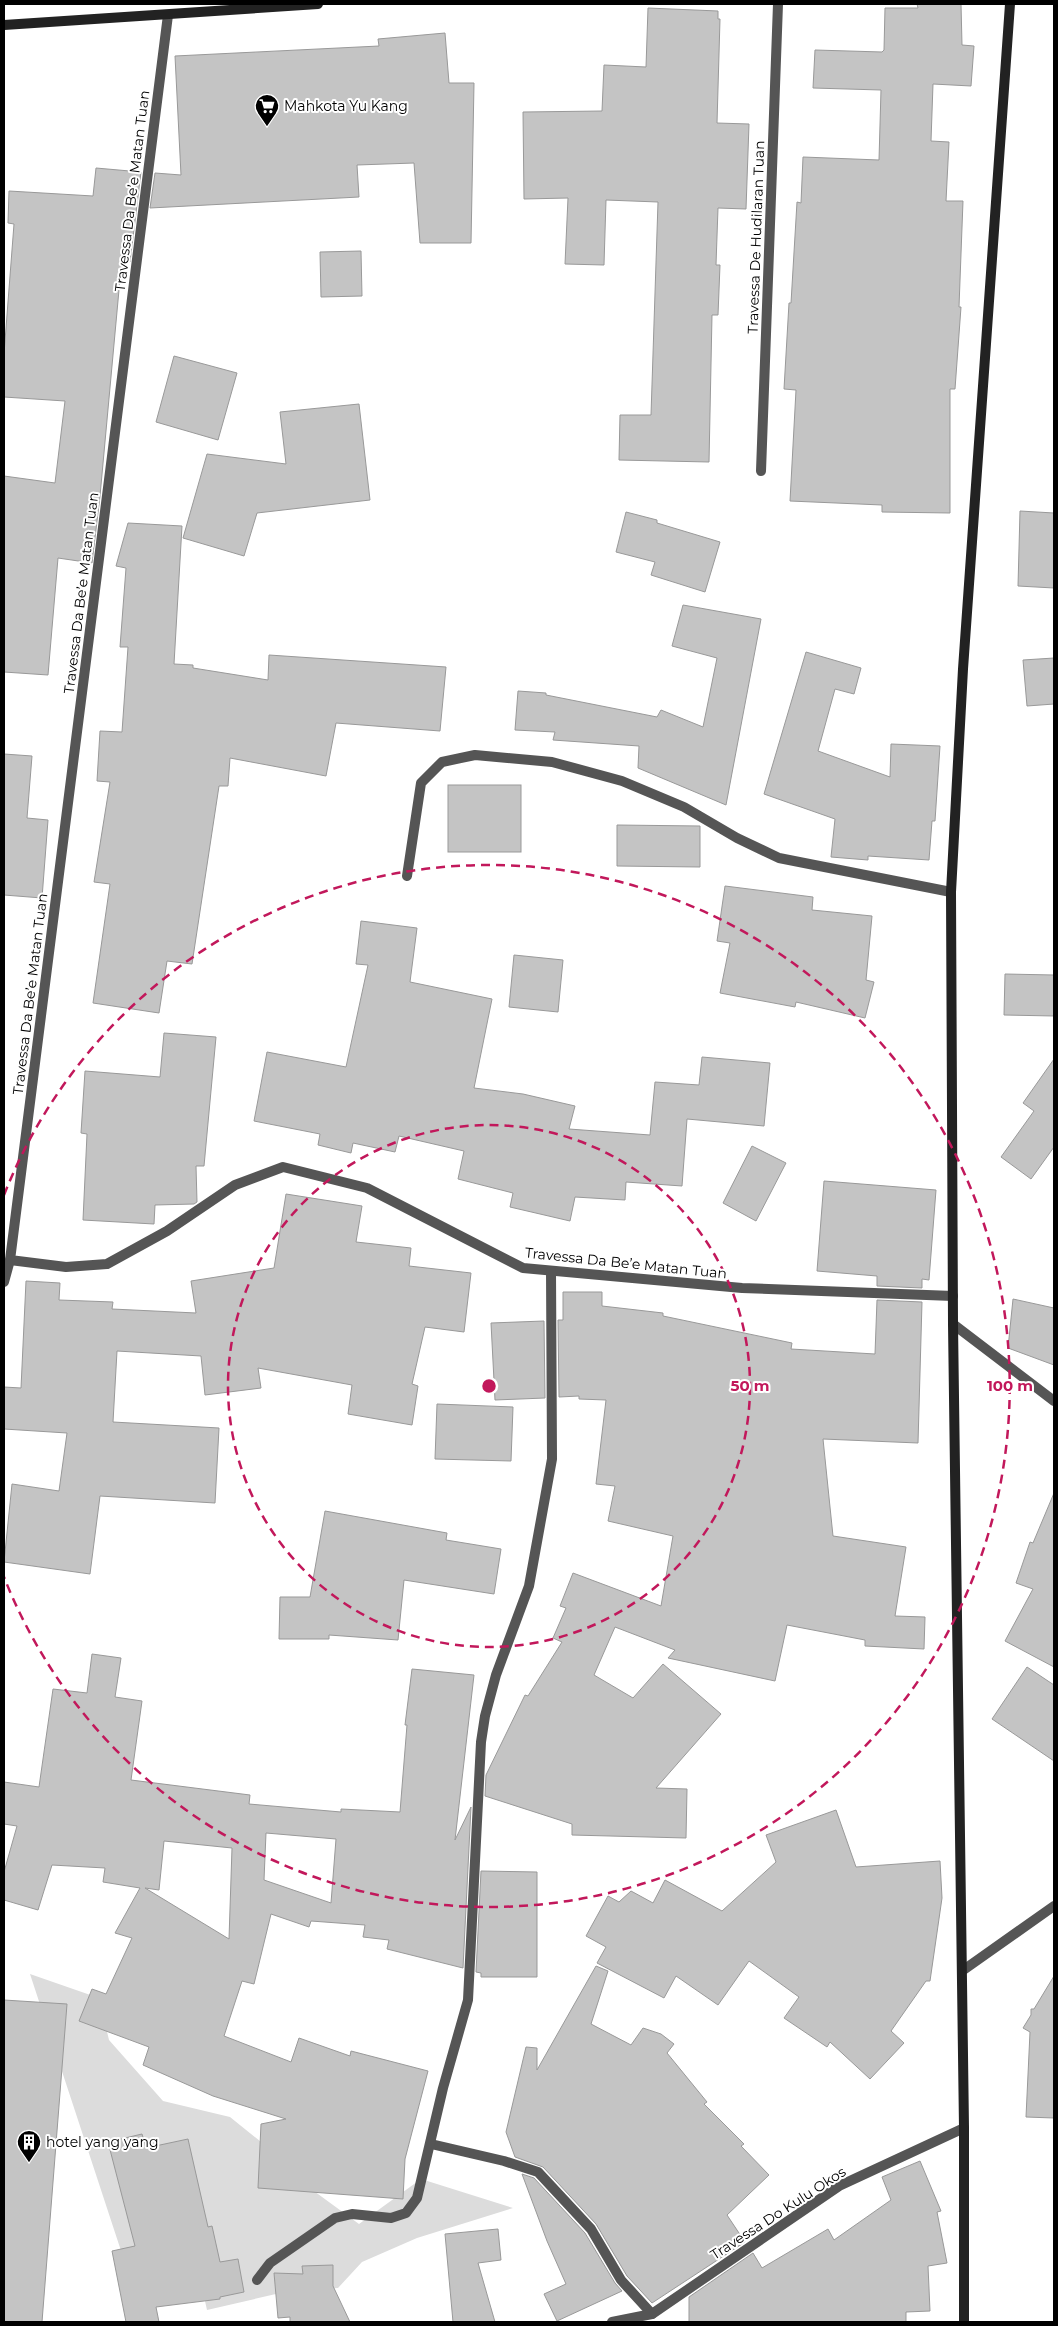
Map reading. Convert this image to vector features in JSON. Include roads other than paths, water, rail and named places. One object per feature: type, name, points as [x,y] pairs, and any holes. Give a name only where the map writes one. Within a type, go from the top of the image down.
[{"type":"main road","points":[[4,25],[318,4]]},
{"type":"main road","points":[[964,2322],[964,2128],[953,1324],[951,892],[963,669],[1010,4]]},
{"type":"street","name":"Travessa De Hudilaran Tuan","points":[[761,471],[778,4]]},
{"type":"street","name":"Travessa Da Be’e Matan Tuan","points":[[168,15],[10,1260],[66,1267],[107,1264],[167,1231],[235,1185],[283,1167],[367,1188],[523,1268],[742,1288],[953,1296]]},
{"type":"street","points":[[407,876],[421,783],[442,762],[475,755],[552,762],[622,781],[684,807],[736,838],[780,858],[951,892]]},
{"type":"street","points":[[4,1282],[10,1260]]},
{"type":"street","points":[[257,2280],[270,2263],[335,2218],[352,2214],[391,2218],[406,2213],[417,2198],[443,2088],[468,2000],[485,1716],[496,1675],[530,1586],[552,1459],[551,1271]]},
{"type":"street","points":[[953,1324],[1054,1401]]},
{"type":"street","points":[[962,1971],[1054,1906]]},
{"type":"street","name":"Travessa Do Kulu Okos","points":[[612,2322],[652,2314],[839,2186],[964,2128]]},
{"type":"street","points":[[431,2144],[504,2161],[538,2172],[592,2229],[621,2280],[652,2314]]},
{"type":"place","name":"Mahkota Yu Kang","points":[[267,127]]},
{"type":"place","name":"hotel yang yang","points":[[29,2163]]}]
